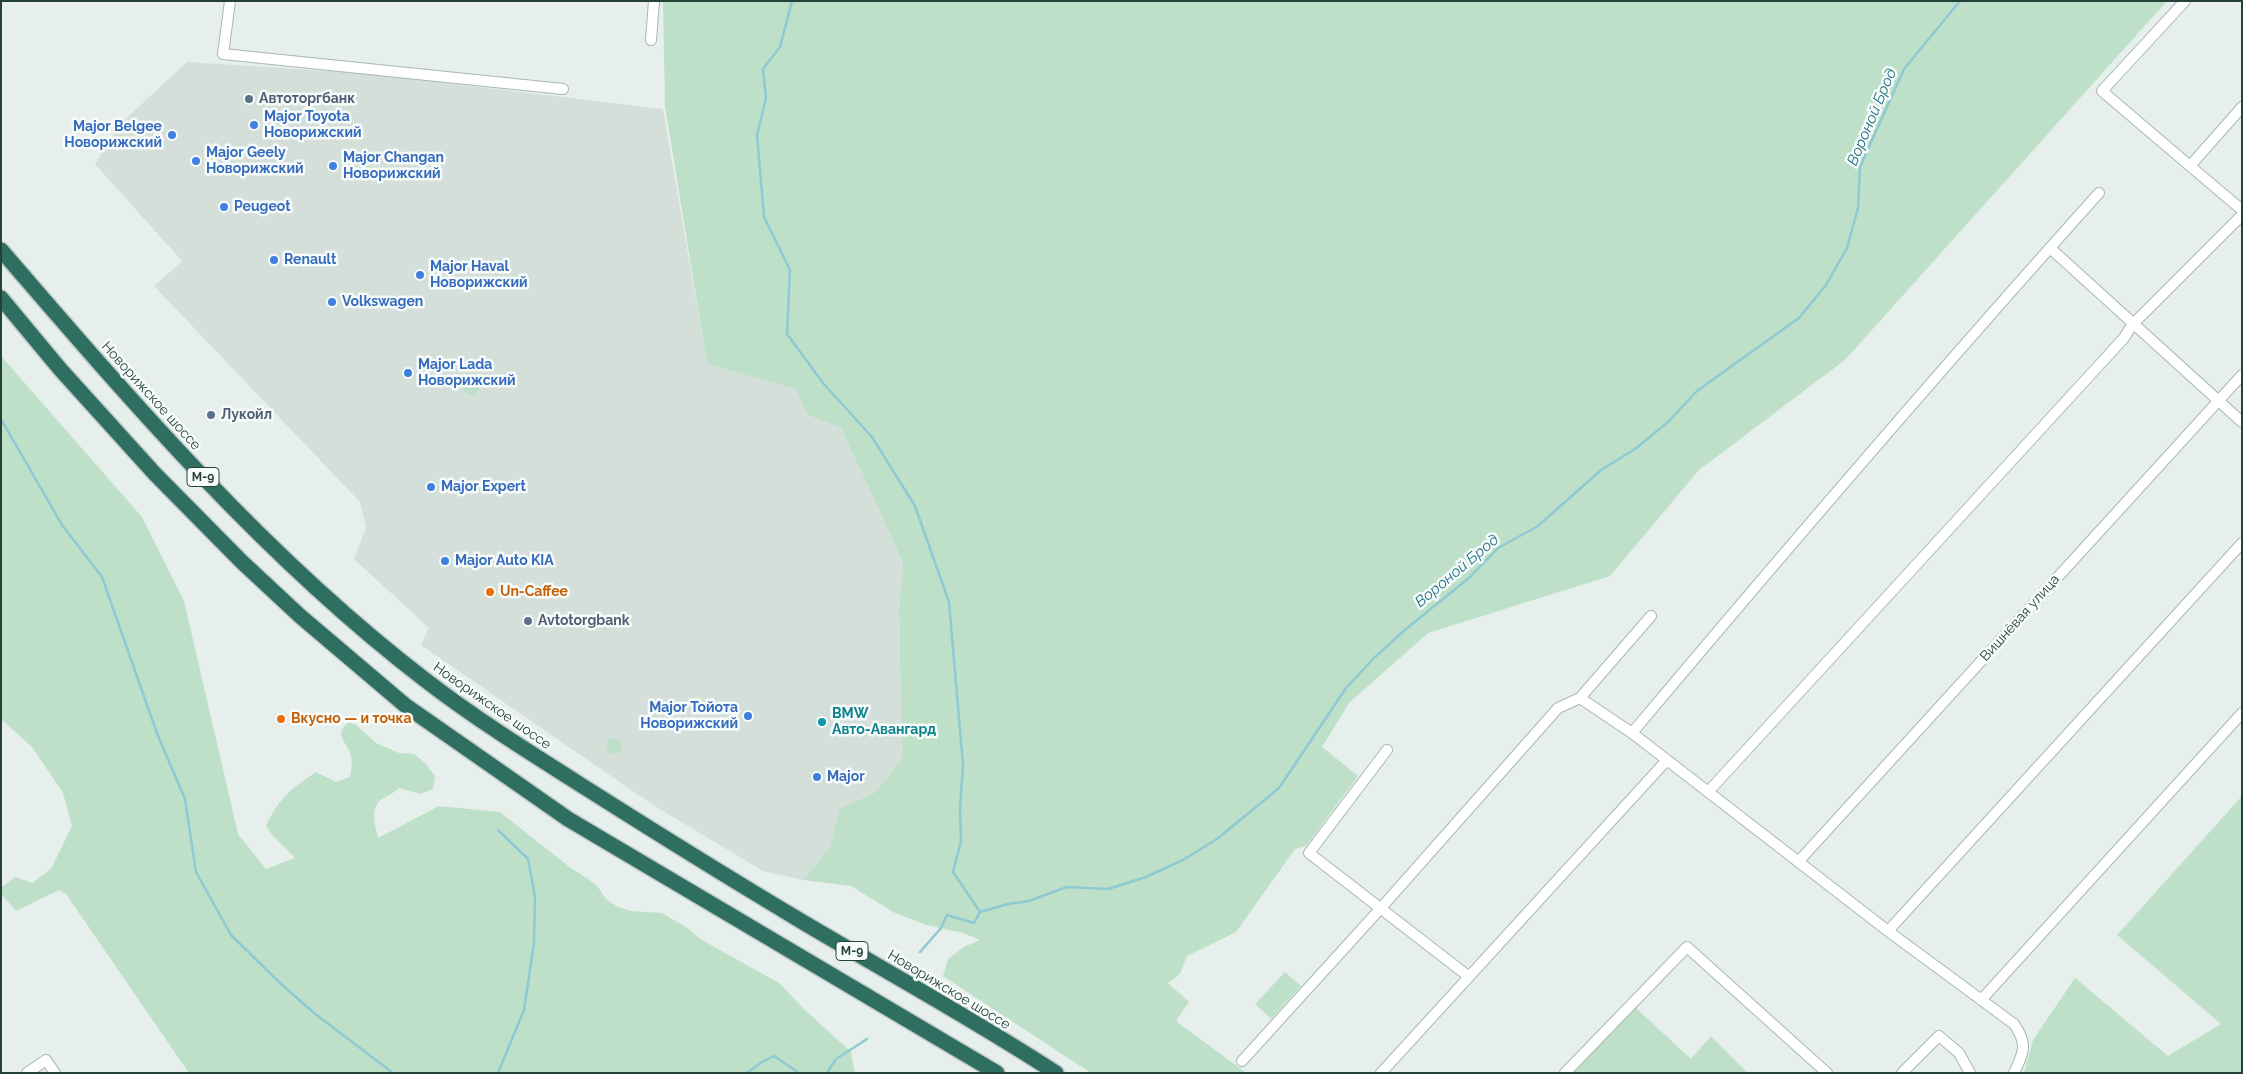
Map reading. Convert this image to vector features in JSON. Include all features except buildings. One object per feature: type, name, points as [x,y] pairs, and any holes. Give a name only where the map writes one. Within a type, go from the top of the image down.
[{"type":"highway","name":"Новорижское шоссе","points":[[1,250],[133,400],[260,535],[325,598],[427,682],[550,766],[655,832],[1056,1073]]},
{"type":"highway","name":"М-9","points":[[1,298],[60,369],[148,467],[242,562],[300,616],[406,706],[568,819],[997,1073]]},
{"type":"street","points":[[230,1],[223,54],[563,89]]},
{"type":"street","points":[[651,40],[654,1]]},
{"type":"street","points":[[2185,1],[2102,91],[2242,210]]},
{"type":"street","points":[[2190,166],[2242,107]]},
{"type":"street","points":[[1632,733],[1839,488],[2099,193]]},
{"type":"street","points":[[1708,792],[2124,338],[2132,325],[2242,215]]},
{"type":"street","points":[[2050,248],[2132,325],[2242,422]]},
{"type":"street","name":"Вишнёвая улица","points":[[1798,862],[2242,375]]},
{"type":"street","points":[[1888,931],[2242,543]]},
{"type":"street","points":[[1242,1060],[1381,908],[1558,708],[1580,698],[1651,616]]},
{"type":"street","points":[[1580,698],[1632,733],[1888,931],[2014,1024],[2024,1044],[2023,1054],[2014,1073]]},
{"type":"street","points":[[1982,999],[2242,713]]},
{"type":"street","points":[[1387,750],[1309,853],[1468,976]]},
{"type":"street","points":[[1381,1073],[1667,760]]},
{"type":"street","points":[[1564,1073],[1687,947],[1827,1073]]},
{"type":"street","points":[[1902,1073],[1939,1036],[1959,1053],[1970,1073]]},
{"type":"street","points":[[27,1073],[46,1060],[55,1073]]},
{"type":"shaded area","points":[[187,62],[360,73],[663,109],[707,364],[797,389],[807,415],[841,428],[903,562],[899,609],[902,759],[874,793],[840,808],[830,847],[803,880],[763,871],[653,805],[421,645],[429,628],[354,559],[366,528],[360,502],[154,286],[182,261],[95,164],[119,125]]},
{"type":"green space","points":[[663,1],[2167,1],[1845,360],[1699,470],[1610,576],[1428,633],[1349,703],[1322,747],[1358,776],[1306,846],[1295,849],[1236,932],[1187,956],[1180,974],[1168,983],[1189,1002],[1176,1021],[1246,1073],[1091,1073],[943,976],[948,959],[964,947],[980,940],[963,933],[927,925],[895,913],[851,886],[803,880],[830,847],[840,808],[874,793],[902,759],[899,609],[903,562],[841,428],[807,415],[796,389],[707,364],[665,106]]},
{"type":"green space","points":[[1,356],[142,517],[184,601],[238,834],[266,869],[295,858],[272,835],[266,826],[286,795],[316,772],[336,782],[350,777],[351,756],[341,734],[344,726],[349,722],[355,724],[376,743],[399,753],[414,754],[425,763],[435,776],[433,789],[420,794],[399,788],[378,803],[374,812],[374,818],[378,838],[439,806],[500,812],[572,869],[587,878],[598,887],[606,899],[618,907],[632,911],[662,913],[686,927],[702,940],[779,983],[805,1010],[851,1052],[855,1073],[189,1073],[66,894],[59,890],[16,911],[1,894],[1,888],[15,877],[32,883],[51,869],[72,826],[63,793],[32,747],[1,719]]},
{"type":"green space","points":[[468,379],[474,379],[479,384],[477,393],[468,395],[463,390],[463,384]]},
{"type":"green space","points":[[611,738],[617,738],[622,743],[620,752],[611,754],[606,749],[606,743]]},
{"type":"green space","points":[[2242,796],[2242,1073],[2024,1073],[2033,1040],[2075,978],[2168,1056],[2221,1024],[2117,935]]},
{"type":"green space","points":[[1285,972],[1301,986],[1271,1019],[1255,1004]]},
{"type":"green space","points":[[1635,1007],[1691,1059],[1711,1036],[1748,1073],[1572,1073]]},
{"type":"waterway","points":[[792,1],[780,47],[763,69],[766,98],[757,135],[764,217],[790,270],[787,334],[823,383],[872,437],[915,506],[949,602],[963,765],[960,809],[961,841],[953,872],[980,912]]},
{"type":"waterway","name":"Вороной Брод","points":[[920,952],[941,928],[947,915],[974,923],[980,912],[1008,904],[1029,901],[1067,887],[1108,889],[1146,877],[1183,860],[1217,839],[1279,788],[1346,688],[1374,658],[1406,629],[1470,577],[1498,548],[1538,526],[1601,470],[1635,449],[1668,422],[1697,391],[1799,318],[1826,285],[1847,248],[1858,208],[1860,167],[1904,69],[1960,1]]},
{"type":"waterway","points":[[1,419],[62,525],[102,577],[158,736],[185,799],[196,872],[231,935],[314,1013],[393,1073]]},
{"type":"waterway","points":[[498,830],[528,859],[535,897],[534,943],[524,1010],[498,1073]]},
{"type":"waterway","name":"Вороной Брод","points":[[827,1073],[836,1059],[867,1039]]},
{"type":"waterway","name":"Вороной Брод","points":[[747,1073],[774,1056],[799,1073]]},
{"type":"place","name":"Автоторгбанк","points":[[249,99]]},
{"type":"place","name":"Major Toyota Новорижский","points":[[254,125]]},
{"type":"place","name":"Major Belgee Новорижский","points":[[172,135]]},
{"type":"place","name":"Major Geely Новорижский","points":[[196,161]]},
{"type":"place","name":"Major Changan Новорижский","points":[[333,166]]},
{"type":"place","name":"Peugeot","points":[[224,207]]},
{"type":"place","name":"Renault","points":[[274,260]]},
{"type":"place","name":"Major Haval Новорижский","points":[[420,275]]},
{"type":"place","name":"Volkswagen","points":[[332,302]]},
{"type":"place","name":"Major Lada Новорижский","points":[[408,373]]},
{"type":"place","name":"Лукойл","points":[[211,415]]},
{"type":"place","name":"Major Expert","points":[[431,487]]},
{"type":"place","name":"Major Auto KIA","points":[[445,561]]},
{"type":"place","name":"Un-Caffee","points":[[490,592]]},
{"type":"place","name":"Avtotorgbank","points":[[528,621]]},
{"type":"place","name":"Major Тойота Новорижский","points":[[748,716]]},
{"type":"place","name":"Вкусно — и точка","points":[[281,719]]},
{"type":"place","name":"BMW Авто-Авангард","points":[[822,722]]},
{"type":"place","name":"Major","points":[[817,777]]}]
